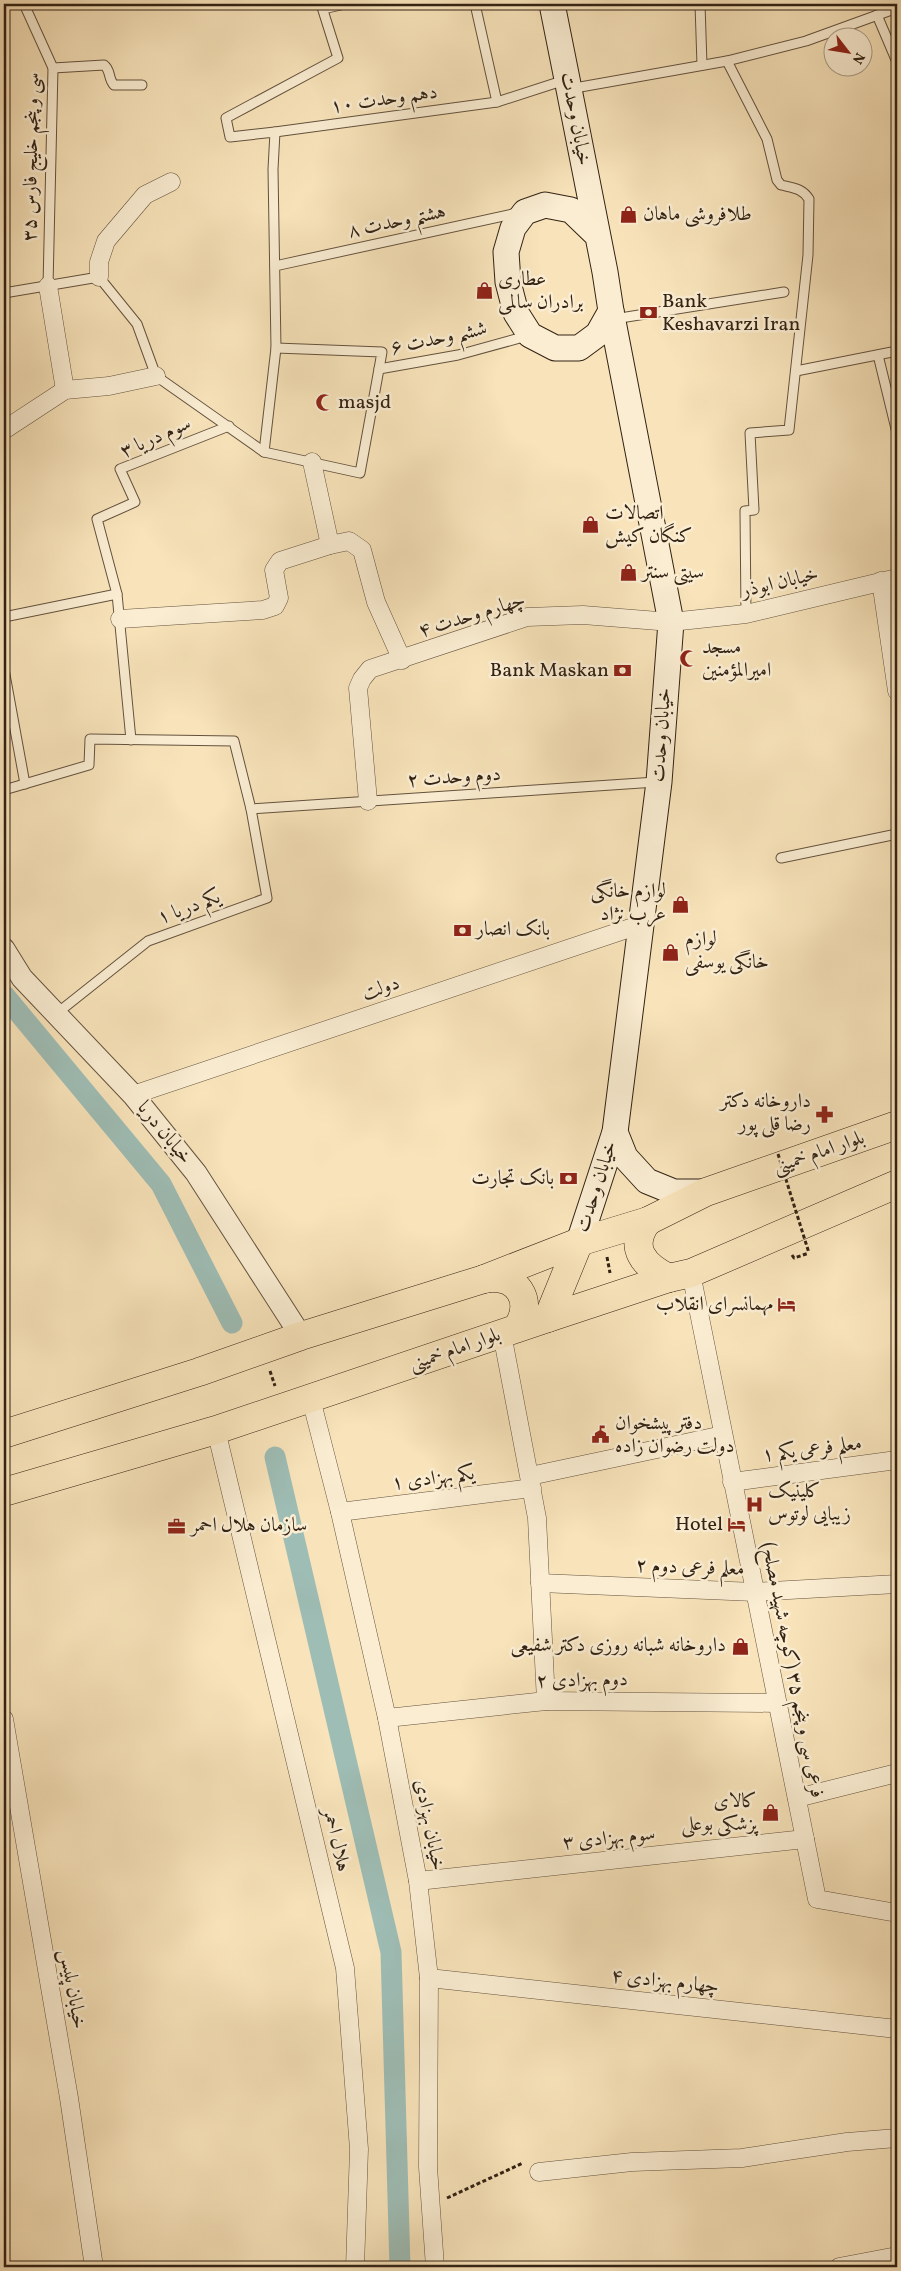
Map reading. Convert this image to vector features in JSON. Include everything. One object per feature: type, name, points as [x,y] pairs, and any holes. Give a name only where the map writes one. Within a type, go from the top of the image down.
[{"type":"main road","name":"خیابان وحدت","points":[[552,4],[598,235]]},
{"type":"main road","points":[[545,205],[571,210],[598,235],[612,315],[598,334],[579,348],[555,348],[530,335],[516,313],[508,282],[506,252],[513,228],[525,212],[545,205]]},
{"type":"main road","name":"خیابان وحدت","points":[[579,1242],[614,1132],[659,782],[671,622],[612,315]]},
{"type":"main road","name":"بلوار امام خمینی","points":[[4,1434],[301,1336],[484,1279],[579,1242],[648,1221],[706,1192],[897,1125]]},
{"type":"main road","name":"خیابان وحدت","points":[[614,1132],[624,1157],[647,1181],[674,1192],[706,1192]]},
{"type":"main road","name":"بلوار امام خمینی","points":[[4,1492],[216,1430],[548,1318],[680,1276],[897,1184]]},
{"type":"main road","points":[[648,1221],[640,1235],[640,1251],[647,1265],[680,1276]]},
{"type":"main road","points":[[548,1318],[579,1242]]},
{"type":"main road","points":[[484,1279],[495,1277],[506,1279],[516,1286],[522,1296],[525,1307],[523,1318],[509,1331]]},
{"type":"street","points":[[99,277],[99,262],[106,241],[145,195],[171,182]]},
{"type":"street","points":[[48,286],[66,390]]},
{"type":"street","points":[[4,430],[66,390],[109,386],[156,376]]},
{"type":"street","points":[[312,462],[330,545]]},
{"type":"street","points":[[120,619],[263,610],[274,606],[279,598],[274,570],[280,561],[349,541],[362,550],[376,602],[402,660]]},
{"type":"street","points":[[889,580],[897,686]]},
{"type":"street","name":"خیابان ابوذر","points":[[671,622],[746,614],[889,580]]},
{"type":"street","name":"چهارم وحدت ۴","points":[[368,801],[358,688],[362,678],[370,669],[402,660],[527,617],[583,615],[671,622]]},
{"type":"street","name":"دولت","points":[[133,1095],[642,924]]},
{"type":"street","name":"خیابان دریا","points":[[4,949],[22,978],[133,1095],[196,1173],[301,1336]]},
{"type":"street","name":"فرعی سی و پنجم ۳۵ (کوچه شهید مصلح)","points":[[680,1276],[723,1435],[817,1899],[897,1913]]},
{"type":"street","points":[[509,1331],[537,1518],[546,1701]]},
{"type":"street","name":"خیابان بهزادی","points":[[311,1399],[340,1512],[387,1718],[418,1881],[429,1978],[428,2167],[435,2267]]},
{"type":"street","name":"هلال احمر","points":[[216,1430],[345,1968],[359,2149],[355,2267]]},
{"type":"street","name":"یکم بهزادی ۱","points":[[340,1512],[531,1482],[723,1435]]},
{"type":"street","name":"معلم فرعی یکم ۱","points":[[732,1482],[897,1460]]},
{"type":"street","name":"معلم فرعی دوم ۲","points":[[540,1583],[755,1592],[897,1584]]},
{"type":"street","name":"دوم بهزادی ۲","points":[[387,1718],[546,1701],[777,1703]]},
{"type":"street","name":"خیابان پلیس","points":[[4,1719],[69,2098],[94,2267]]},
{"type":"street","points":[[797,1798],[897,1773]]},
{"type":"street","name":"سوم بهزادی ۳","points":[[418,1881],[805,1839]]},
{"type":"street","name":"چهارم بهزادی ۴","points":[[429,1978],[897,2029]]},
{"type":"street","points":[[539,2172],[632,2162],[742,2158],[847,2142],[897,2138]]},
{"type":"street","points":[[840,2267],[897,2256]]},
{"type":"lane","name":"سی و پنجم خلیج فارس ۳۵","points":[[24,4],[53,68],[48,286]]},
{"type":"lane","points":[[322,6],[345,4]]},
{"type":"lane","points":[[475,4],[497,102]]},
{"type":"lane","points":[[700,4],[702,65]]},
{"type":"lane","name":"دهم وحدت ۱۰","points":[[322,6],[338,58],[226,118],[230,137],[497,102],[568,84],[727,61],[806,41],[897,8]]},
{"type":"lane","points":[[877,15],[897,62]]},
{"type":"lane","points":[[727,61],[767,139],[777,180],[781,185],[796,188],[809,199],[808,255],[789,430],[750,433],[754,510],[745,511],[746,614]]},
{"type":"lane","points":[[53,68],[104,65],[108,68],[111,82],[114,85],[142,85]]},
{"type":"lane","points":[[264,452],[276,348],[273,169],[275,132]]},
{"type":"lane","name":"هشتم وحدت ۸","points":[[276,266],[525,212]]},
{"type":"lane","points":[[4,293],[99,277],[137,324],[156,376],[264,452]]},
{"type":"lane","points":[[612,315],[784,292]]},
{"type":"lane","name":"ششم وحدت ۶","points":[[264,452],[360,473],[379,369],[458,355],[530,335]]},
{"type":"lane","points":[[276,348],[382,352],[379,369]]},
{"type":"lane","points":[[796,371],[897,351]]},
{"type":"lane","points":[[878,355],[896,421],[897,433]]},
{"type":"lane","name":"سوم دریا ۳","points":[[117,594],[97,519],[135,502],[120,470],[229,426]]},
{"type":"lane","points":[[4,616],[117,594],[131,740]]},
{"type":"lane","points":[[4,669],[25,784]]},
{"type":"lane","points":[[4,790],[89,765],[90,739],[234,741],[251,809]]},
{"type":"lane","name":"دوم وحدت ۲","points":[[251,809],[659,782]]},
{"type":"lane","name":"یکم دریا ۱","points":[[56,1014],[148,941],[267,898],[251,809]]},
{"type":"lane","points":[[781,858],[897,834]]},
{"type":"path","points":[[778,1154],[809,1253],[794,1258]]},
{"type":"path","points":[[263,1349],[282,1408]]},
{"type":"path","points":[[431,2205],[530,2160],[539,2172]]},
{"type":"waterway","points":[[4,995],[161,1184],[232,1323]]},
{"type":"waterway","points":[[275,1457],[391,1952],[400,2267]]},
{"type":"place","name":"طلافروشی ماهان","points":[[629,215]]},
{"type":"place","name":"عطاری برادران سالمی","points":[[484,291]]},
{"type":"place","name":"Bank Keshavarzi Iran","points":[[648,313]]},
{"type":"place","name":"masjd","points":[[324,403]]},
{"type":"place","name":"اتصالات کنگان کیش","points":[[591,525]]},
{"type":"place","name":"سیتی سنتر","points":[[628,573]]},
{"type":"place","name":"مسجد امیرالمؤمنین","points":[[688,659]]},
{"type":"place","name":"Bank Maskan","points":[[623,671]]},
{"type":"place","name":"لوازم خانگی عرب نژاد","points":[[680,904]]},
{"type":"place","name":"بانک انصار","points":[[462,930]]},
{"type":"place","name":"لوازم خانگی یوسفی","points":[[671,952]]},
{"type":"place","name":"داروخانه دکتر رضا قلی پور","points":[[825,1114]]},
{"type":"place","name":"بانک تجارت","points":[[568,1179]]},
{"type":"place","name":"مهمانسرای انقلاب","points":[[787,1305]]},
{"type":"place","name":"دفتر پیشخوان دولت رضوان زاده","points":[[601,1435]]},
{"type":"place","name":"کلینیک زیبایی لوتوس","points":[[754,1504]]},
{"type":"place","name":"Hotel","points":[[737,1525]]},
{"type":"place","name":"سازمان هلال احمر","points":[[177,1526]]},
{"type":"place","name":"داروخانه شبانه روزی دکتر شفیعی","points":[[740,1646]]},
{"type":"place","name":"کالای پزشکی بوعلی","points":[[771,1813]]}]
